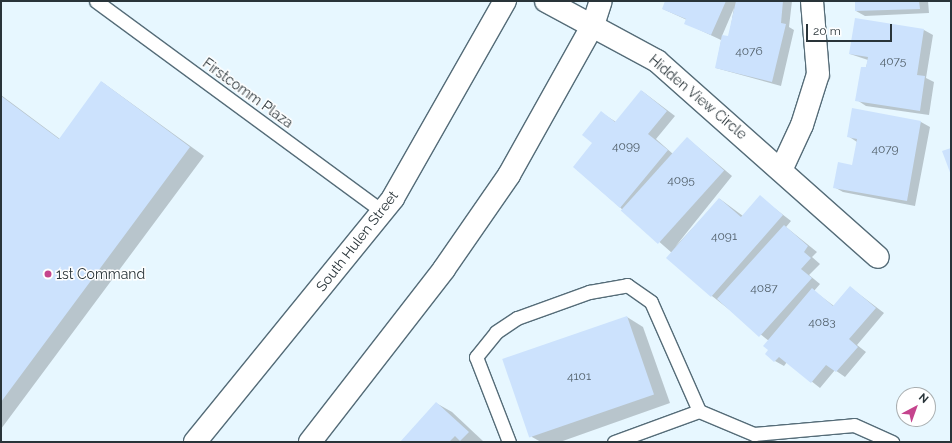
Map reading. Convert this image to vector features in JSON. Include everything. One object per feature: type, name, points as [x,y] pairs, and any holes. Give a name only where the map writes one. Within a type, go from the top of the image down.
[{"type":"main road","name":"South Hulen Street","points":[[195,442],[382,211],[505,1]]},
{"type":"main road","name":"Hidden View Circle","points":[[546,1],[593,25],[657,61],[782,168],[878,257]]},
{"type":"main road","points":[[310,442],[457,250],[508,175],[593,25],[601,1]]},
{"type":"main road","points":[[782,168],[802,125],[818,74],[812,1]]},
{"type":"lane","name":"Firstcomm Plaza","points":[[96,1],[382,211]]},
{"type":"lane","points":[[509,442],[476,357],[496,332],[517,318],[589,292],[626,285],[651,302],[699,411],[755,438],[854,426],[892,442]]},
{"type":"lane","points":[[614,442],[699,411]]},
{"type":"building","points":[[665,1],[726,1],[711,35],[684,24],[686,19],[662,9]]},
{"type":"building","points":[[736,1],[783,1],[781,23],[786,24],[772,82],[715,68],[722,35],[728,36]]},
{"type":"building","points":[[855,1],[919,1],[920,9],[855,11]]},
{"type":"building","points":[[855,18],[924,29],[917,75],[925,76],[920,111],[855,101],[861,67],[866,67],[868,57],[849,54]]},
{"type":"building","name":"1st Command","points":[[101,81],[190,147],[1,402],[1,96],[59,139]]},
{"type":"building","points":[[641,90],[667,111],[648,134],[668,150],[620,208],[573,167],[592,143],[582,135],[601,111],[615,122]]},
{"type":"building","points":[[852,108],[921,121],[907,201],[833,188],[838,162],[852,165],[857,139],[847,137]]},
{"type":"building","points":[[687,137],[724,170],[658,244],[621,211]]},
{"type":"building","points":[[951,148],[951,175],[942,151]]},
{"type":"building","points":[[760,195],[783,215],[711,297],[666,258],[719,198],[741,217]]},
{"type":"building","points":[[784,225],[808,246],[804,252],[811,258],[801,269],[812,278],[759,337],[717,299]]},
{"type":"building","points":[[850,286],[876,308],[849,339],[858,347],[836,372],[826,365],[811,383],[779,357],[774,362],[765,354],[768,350],[763,346],[812,288],[833,306]]},
{"type":"building","points":[[627,316],[654,394],[529,437],[502,359]]},
{"type":"building","points":[[436,402],[469,432],[460,441],[455,436],[449,442],[400,442]]},
{"type":"place","name":"1st Command","points":[[48,274]]}]
